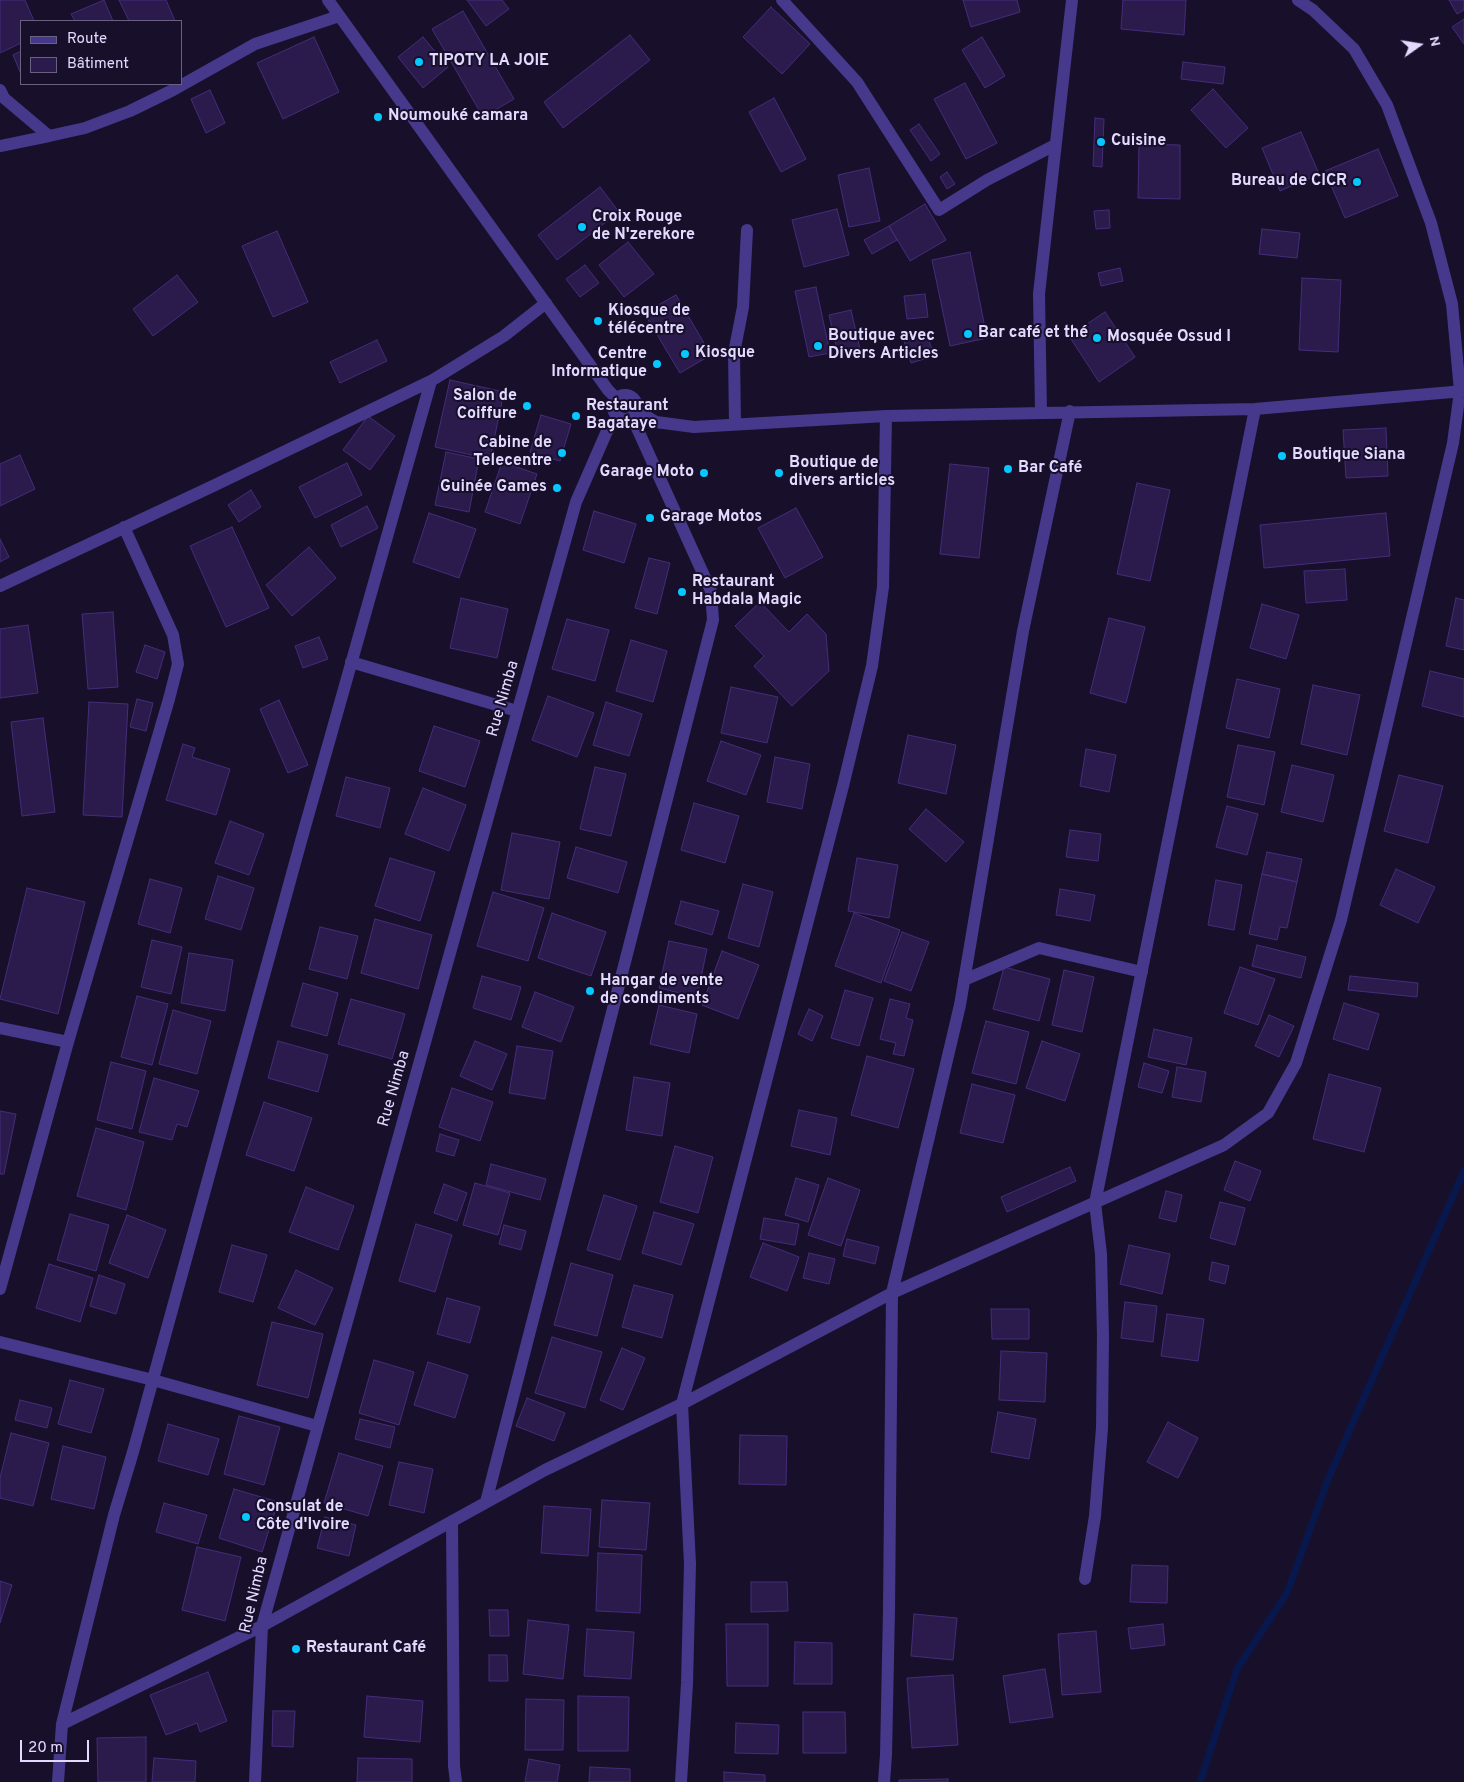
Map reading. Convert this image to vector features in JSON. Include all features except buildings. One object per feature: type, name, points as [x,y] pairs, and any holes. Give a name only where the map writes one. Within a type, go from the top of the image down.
[{"type":"street","points":[[328,0],[617,399]]},
{"type":"street","points":[[782,0],[857,82],[939,210],[987,180],[1055,145]]},
{"type":"street","points":[[1041,412],[1039,294],[1072,0]]},
{"type":"street","points":[[62,1724],[262,1626],[545,1470],[682,1404],[892,1293],[1224,1144],[1268,1113],[1296,1063],[1341,920],[1453,443],[1462,391],[1452,304],[1448,286],[1431,223],[1387,105],[1354,49],[1313,10],[1298,0]]},
{"type":"street","points":[[182,85],[255,44],[339,16]]},
{"type":"street","points":[[0,146],[85,128],[130,111],[182,85]]},
{"type":"street","points":[[0,90],[4,98],[49,136]]},
{"type":"street","points":[[734,424],[734,353],[743,307],[747,230]]},
{"type":"street","points":[[0,586],[431,381],[504,336],[546,303]]},
{"type":"street","points":[[58,1782],[62,1724],[114,1515],[431,381]]},
{"type":"street","points":[[486,1502],[713,620],[711,591],[635,414],[637,403],[631,397],[624,395],[617,399],[613,406],[618,417],[625,419],[635,414],[656,422],[694,427],[886,416],[1070,411],[1255,409],[1462,391]]},
{"type":"street","points":[[1085,1579],[1096,1516],[1102,1428],[1101,1254],[1095,1203],[1255,409]]},
{"type":"street","points":[[884,1782],[889,1610],[892,1293],[960,1005],[1023,631],[1070,411]]},
{"type":"street","points":[[681,1782],[687,1683],[690,1564],[682,1404],[872,666],[883,587],[886,416]]},
{"type":"street","name":"Rue Nimba","points":[[255,1782],[262,1626],[576,502],[608,431],[618,417]]},
{"type":"street","points":[[0,1289],[68,1042],[170,700],[178,664],[173,635],[124,528]]},
{"type":"street","points":[[351,662],[518,711]]},
{"type":"street","points":[[964,980],[1039,948],[1142,972]]},
{"type":"street","points":[[0,1028],[68,1042]]},
{"type":"street","points":[[0,1342],[153,1380],[318,1426]]},
{"type":"street","points":[[452,1521],[454,1766],[456,1782]]},
{"type":"waterway","points":[[1200,1782],[1237,1669],[1287,1593],[1329,1477],[1464,1171]]},
{"type":"place","name":"TIPOTY LA JOIE","points":[[419,62]]},
{"type":"place","name":"Noumouké camara","points":[[378,117]]},
{"type":"place","name":"Cuisine","points":[[1101,142]]},
{"type":"place","name":"Bureau de CICR","points":[[1357,182]]},
{"type":"place","name":"Croix Rouge de N'zerekore","points":[[582,227]]},
{"type":"place","name":"Kiosque de télécentre","points":[[598,321]]},
{"type":"place","name":"Bar café et thé","points":[[968,334]]},
{"type":"place","name":"Mosquée Ossud I","points":[[1097,338]]},
{"type":"place","name":"Boutique avec Divers Articles","points":[[818,346]]},
{"type":"place","name":"Kiosque","points":[[685,354]]},
{"type":"place","name":"Centre Informatique","points":[[657,364]]},
{"type":"place","name":"Salon de Coiffure","points":[[527,406]]},
{"type":"place","name":"Restaurant Bagataye","points":[[576,416]]},
{"type":"place","name":"Cabine de Telecentre","points":[[562,453]]},
{"type":"place","name":"Boutique Siana","points":[[1282,456]]},
{"type":"place","name":"Bar Café","points":[[1008,469]]},
{"type":"place","name":"Garage Moto","points":[[704,473]]},
{"type":"place","name":"Boutique de divers articles","points":[[779,473]]},
{"type":"place","name":"Guinée Games","points":[[557,488]]},
{"type":"place","name":"Garage Motos","points":[[650,518]]},
{"type":"place","name":"Restaurant Habdala Magic","points":[[682,592]]},
{"type":"place","name":"Hangar de vente de condiments","points":[[590,991]]},
{"type":"place","name":"Consulat de Côte d'Ivoire","points":[[246,1517]]},
{"type":"place","name":"Restaurant Café","points":[[296,1649]]}]
